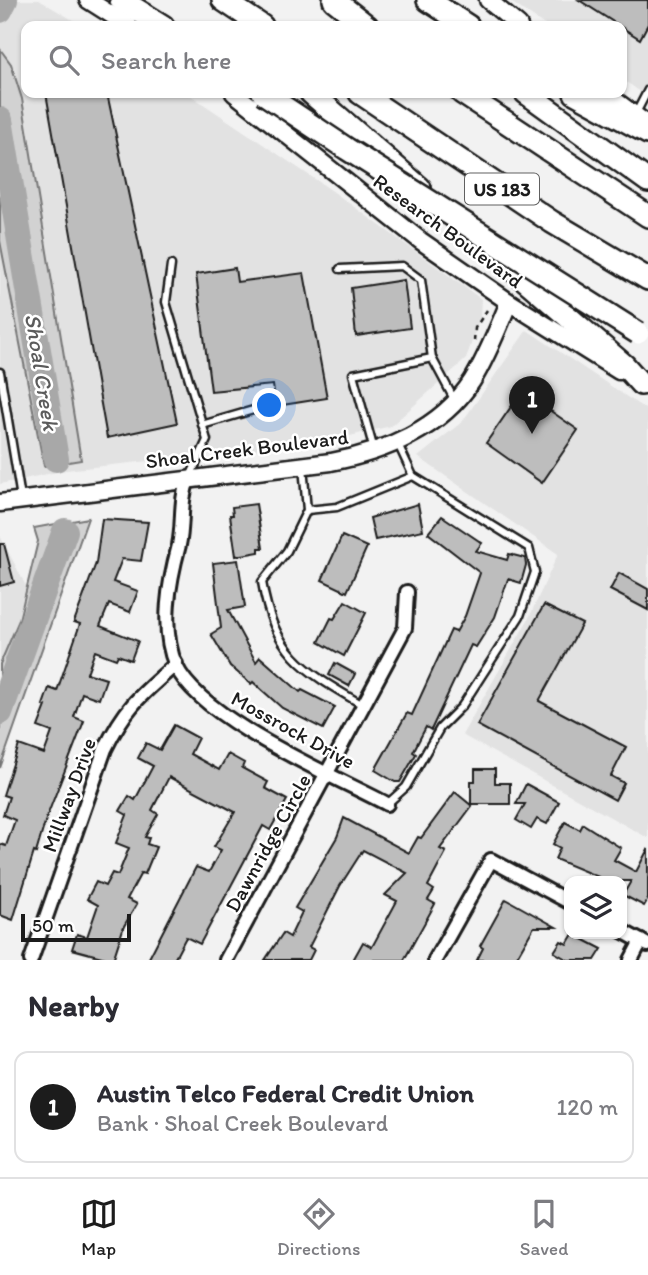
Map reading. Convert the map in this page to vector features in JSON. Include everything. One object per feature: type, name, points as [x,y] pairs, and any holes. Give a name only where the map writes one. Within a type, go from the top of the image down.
[{"type":"highway","points":[[121,0],[155,21]]},
{"type":"highway","points":[[209,0],[231,21]]},
{"type":"highway","points":[[223,0],[254,21]]},
{"type":"highway","points":[[334,0],[361,21]]},
{"type":"highway","points":[[416,0],[438,21]]},
{"type":"highway","points":[[428,0],[460,21]]},
{"type":"highway","points":[[270,98],[643,336]]},
{"type":"highway","points":[[317,98],[624,365],[645,387]]},
{"type":"highway","name":"US 183","points":[[367,98],[519,200],[648,279]]},
{"type":"highway","name":"US 183","points":[[469,98],[648,216]]},
{"type":"highway","points":[[535,98],[648,181]]},
{"type":"highway","points":[[536,98],[648,166]]},
{"type":"highway","points":[[584,98],[648,133]]},
{"type":"main road","points":[[88,0],[122,21]]},
{"type":"main road","points":[[488,0],[513,21]]},
{"type":"main road","name":"Research Boulevard","points":[[240,98],[393,220],[509,302],[645,387]]},
{"type":"main road","points":[[612,98],[642,119]]},
{"type":"main road","name":"Shoal Creek Boulevard","points":[[0,503],[21,498],[303,465],[374,452],[425,426],[455,401],[471,381],[509,302]]},
{"type":"street","name":"Mossrock Drive","points":[[189,478],[182,494],[184,525],[171,573],[168,601],[176,664],[201,698],[226,718],[387,804]]},
{"type":"street","name":"Dawnridge Circle","points":[[226,960],[405,628],[407,592]]},
{"type":"street","name":"Millway Drive","points":[[31,960],[116,726],[130,704],[176,664]]},
{"type":"street","points":[[435,960],[491,860],[564,899]]},
{"type":"street","points":[[627,934],[645,943],[631,960]]},
{"type":"lane","points":[[642,119],[648,90]]},
{"type":"lane","points":[[171,265],[166,302],[207,440],[189,478]]},
{"type":"lane","points":[[340,269],[402,266],[421,280],[432,358],[455,401]]},
{"type":"lane","points":[[374,452],[353,373],[432,358]]},
{"type":"lane","points":[[0,372],[21,498]]},
{"type":"lane","points":[[202,425],[267,406]]},
{"type":"lane","points":[[387,804],[406,787],[440,728],[461,706],[520,616],[535,572],[529,548],[413,476],[397,442]]},
{"type":"lane","points":[[303,465],[307,510],[287,551],[262,582],[267,613],[279,642],[321,680],[364,705]]},
{"type":"lane","points":[[307,510],[337,507],[413,476]]},
{"type":"path","points":[[475,328],[487,310]]},
{"type":"shaded area","points":[[0,0],[39,0],[75,21],[21,21],[21,98],[194,98],[331,190],[481,299],[480,317],[466,359],[391,426],[325,442],[66,470],[0,484]]},
{"type":"shaded area","points":[[508,0],[648,0],[648,97],[627,82],[627,21],[539,21]]},
{"type":"shaded area","points":[[0,49],[11,64],[22,99],[81,460],[44,466],[0,241]]},
{"type":"shaded area","points":[[527,330],[648,411],[648,838],[462,735],[528,620],[558,554],[418,457],[462,422]]},
{"type":"shaded area","points":[[88,518],[0,768],[0,664],[19,620],[38,541],[34,528]]},
{"type":"shaded area","points":[[0,536],[26,586],[19,620],[0,664]]},
{"type":"building","points":[[579,0],[648,0],[648,24],[640,39],[627,31],[627,21],[612,21]]},
{"type":"building","points":[[47,98],[108,98],[177,423],[107,438]]},
{"type":"building","points":[[235,268],[237,282],[304,273],[327,398],[276,406],[273,385],[211,391],[196,274]]},
{"type":"building","points":[[404,280],[410,328],[356,336],[351,288]]},
{"type":"building","points":[[522,391],[578,430],[542,483],[486,443]]},
{"type":"building","points":[[256,504],[263,548],[259,548],[259,552],[236,556],[230,515],[233,515],[232,507]]},
{"type":"building","points":[[418,504],[423,530],[375,540],[370,518]]},
{"type":"building","points":[[442,516],[482,543],[476,551],[507,560],[509,554],[525,558],[526,565],[521,583],[508,579],[495,617],[476,647],[471,645],[431,730],[426,727],[413,752],[416,754],[400,782],[395,782],[375,770],[407,713],[412,715],[451,630],[456,632],[465,616],[480,573],[428,533]]},
{"type":"building","points":[[102,519],[148,522],[141,561],[122,559],[113,582],[138,591],[130,612],[109,604],[100,626],[138,641],[131,660],[118,655],[116,659],[95,651],[87,673],[106,679],[99,699],[82,693],[74,717],[84,721],[46,819],[36,853],[34,852],[13,920],[0,915],[0,844],[6,846],[15,820],[3,815],[9,797],[3,795],[19,745],[44,754],[52,732],[38,727],[46,706],[43,705],[49,688],[57,691],[80,624],[74,622],[96,563]]},
{"type":"building","points":[[342,536],[367,547],[347,592],[322,580]]},
{"type":"building","points":[[0,544],[4,544],[14,582],[0,586]]},
{"type":"building","points":[[238,560],[245,607],[228,610],[256,662],[260,657],[300,692],[302,690],[335,707],[323,729],[282,708],[253,682],[251,684],[230,666],[211,634],[221,628],[213,563]]},
{"type":"building","points":[[619,573],[648,589],[648,610],[610,590]]},
{"type":"building","points":[[345,601],[366,613],[344,656],[319,642],[331,618],[334,619]]},
{"type":"building","points":[[544,605],[582,624],[539,701],[626,747],[611,776],[624,783],[615,800],[477,725]]},
{"type":"building","points":[[335,663],[355,674],[349,686],[329,675]]},
{"type":"building","points":[[174,725],[198,738],[190,754],[219,770],[228,754],[244,763],[242,768],[268,782],[265,788],[287,800],[270,830],[263,826],[200,944],[186,937],[174,960],[148,960],[196,867],[209,872],[221,850],[214,847],[235,812],[169,777],[152,810],[158,814],[145,837],[149,838],[147,844],[156,847],[145,874],[141,873],[127,899],[137,904],[124,926],[113,960],[72,949],[77,934],[87,937],[98,905],[87,899],[96,882],[105,886],[112,873],[118,875],[129,848],[116,843],[127,815],[120,811],[129,796],[135,800],[153,766],[138,758],[146,743],[160,750]]},
{"type":"building","points":[[475,769],[495,769],[495,783],[510,783],[510,804],[471,804],[471,781],[475,781]]},
{"type":"building","points":[[526,784],[559,802],[547,824],[537,819],[531,829],[516,820],[525,804],[516,804]]},
{"type":"building","points":[[455,792],[472,806],[440,849],[446,852],[428,886],[434,890],[428,900],[435,904],[404,960],[353,960],[363,942],[372,947],[397,901],[385,895],[407,873],[363,850],[340,886],[309,947],[314,950],[309,960],[265,960],[283,933],[290,937],[302,912],[295,908],[337,837],[344,818],[409,853],[418,837],[421,838]]},
{"type":"building","points":[[565,822],[580,830],[583,824],[621,848],[614,860],[636,872],[648,849],[648,899],[644,906],[627,897],[627,888],[631,881],[627,881],[627,876],[596,876],[555,859],[560,848],[553,844]]},
{"type":"building","points":[[506,899],[556,927],[534,927],[515,960],[477,960],[483,948],[480,946]]},
{"type":"building","points":[[570,939],[583,939],[602,949],[595,960],[568,960],[554,952],[561,941],[567,944]]},
{"type":"waterway","name":"Shoal Creek","points":[[0,10],[5,0]]},
{"type":"waterway","name":"Shoal Creek","points":[[0,120],[56,459]]},
{"type":"waterway","name":"Shoal Creek","points":[[0,712],[65,531]]},
{"type":"place","name":"Austin Telco Federal Credit Union","points":[[532,434]]}]
